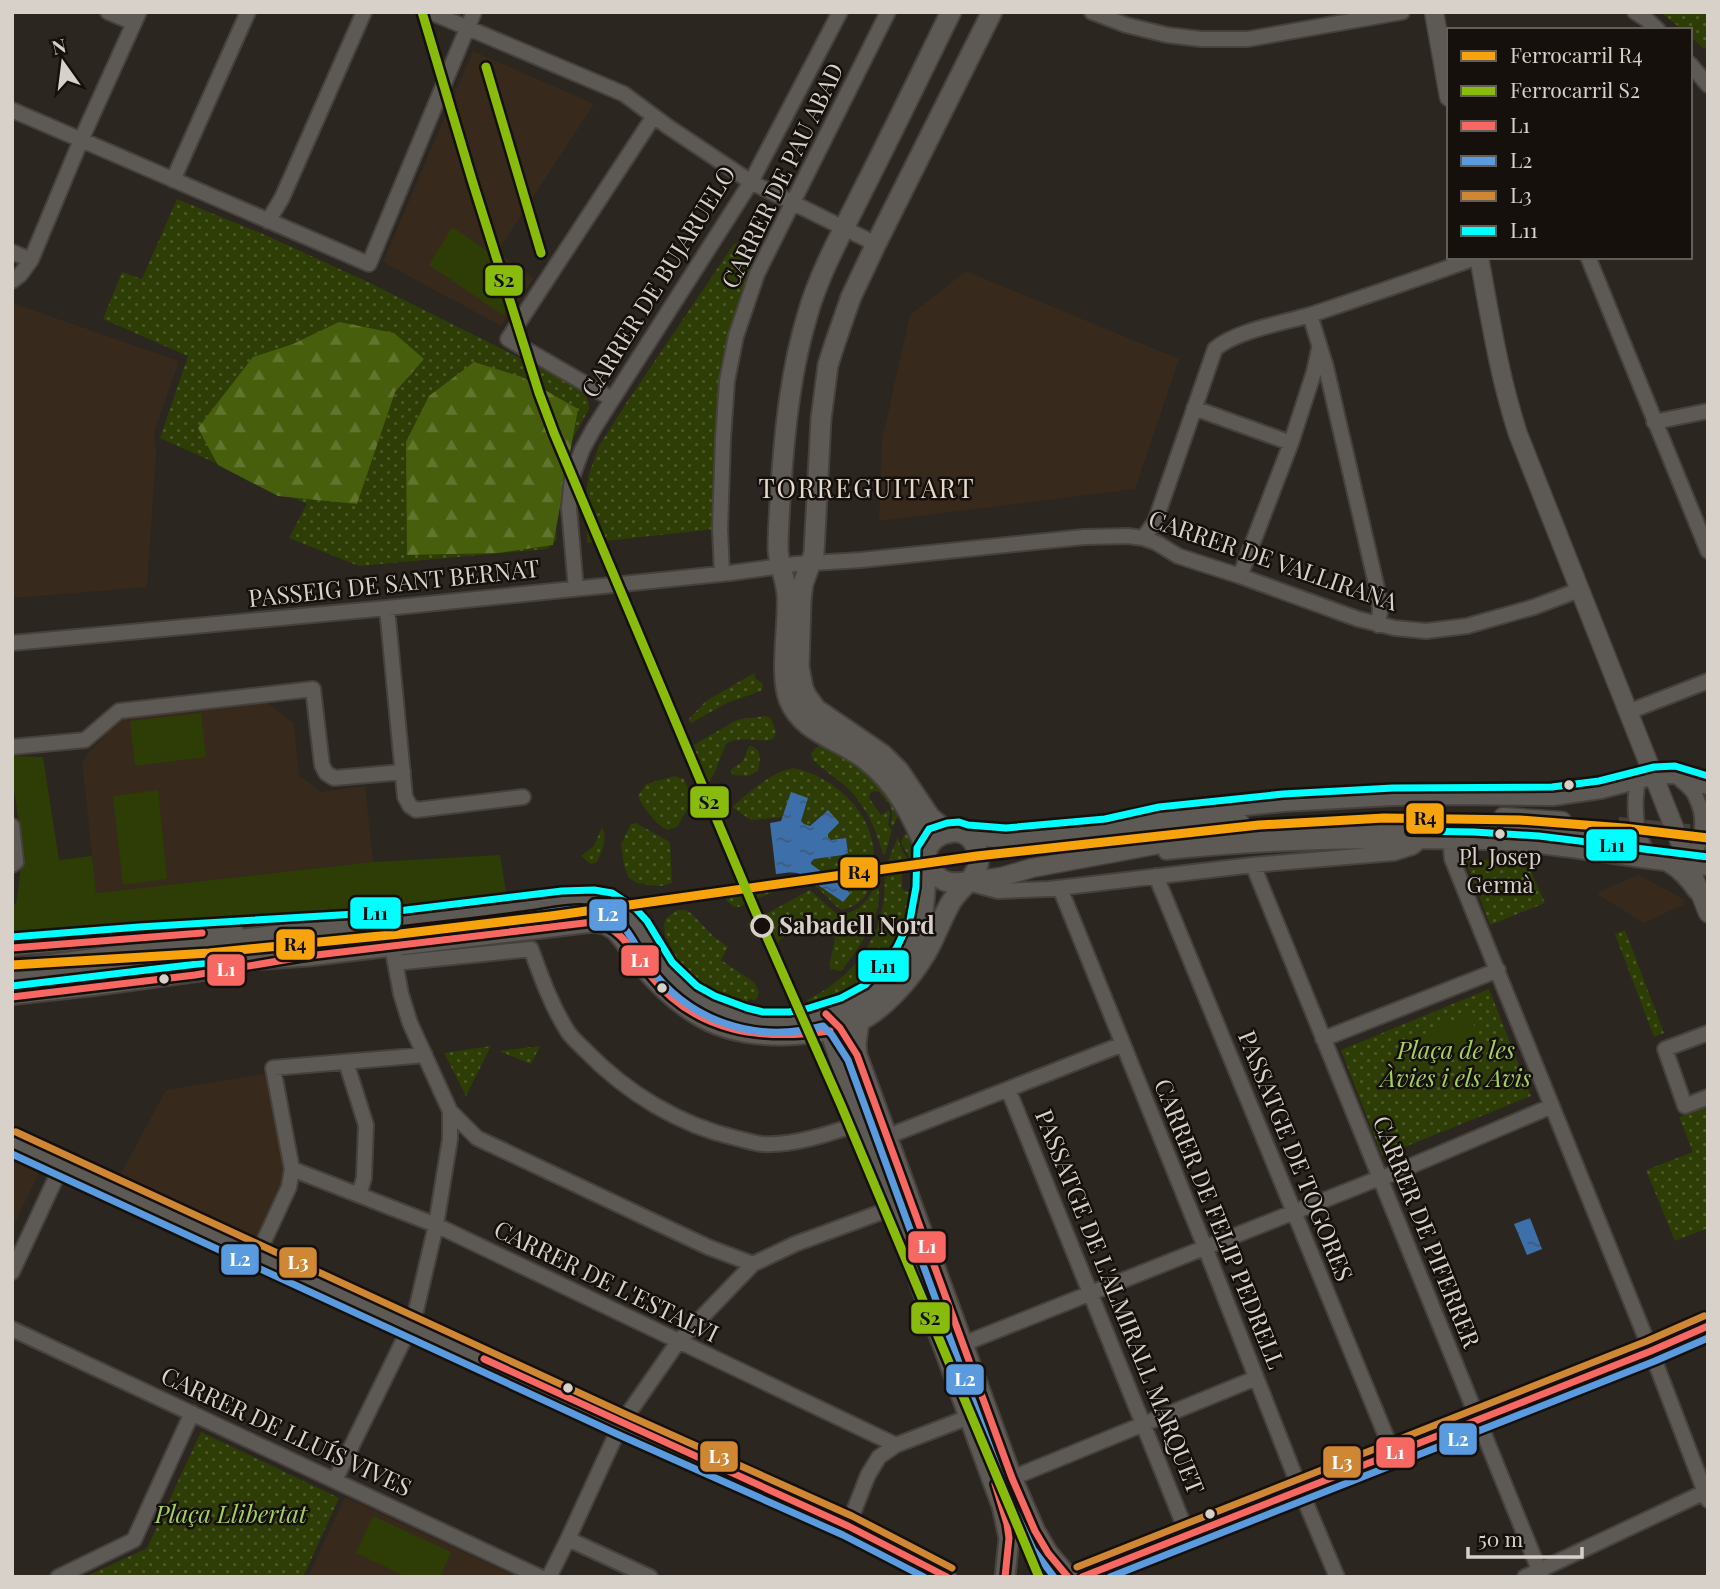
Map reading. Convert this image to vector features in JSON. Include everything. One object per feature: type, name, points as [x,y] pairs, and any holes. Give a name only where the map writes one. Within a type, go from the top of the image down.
[{"type":"main road","points":[[951,12],[814,295],[790,390],[785,427],[778,552],[787,591],[785,677],[789,701],[808,726],[845,745],[865,759],[891,784],[911,816],[937,877],[948,883],[967,882]]},
{"type":"main road","points":[[12,971],[185,946],[563,901],[593,900],[608,903],[629,917],[638,927],[656,959],[673,979],[691,994],[726,1013],[762,1022],[790,1022],[852,1015],[878,1009],[902,986],[926,953],[952,900],[978,868],[979,857],[973,842],[930,817],[899,771],[882,754],[831,720],[811,702],[800,678],[801,600],[803,584],[814,553],[821,419],[828,365],[835,343],[851,297],[876,244],[992,12]]},
{"type":"main road","points":[[958,834],[936,837],[927,857],[920,923],[906,952],[893,971],[852,1015],[837,1016],[830,1031],[893,1209],[978,1413],[1038,1537],[1068,1577]]},
{"type":"main road","points":[[12,982],[205,963],[308,956],[393,955],[582,922],[605,924],[615,930],[663,989],[704,1019],[723,1027],[760,1035],[830,1031]]},
{"type":"main road","points":[[852,1015],[857,1055],[962,1344],[1007,1524],[1009,1545],[1005,1577]]},
{"type":"street","points":[[12,281],[32,260],[81,140],[136,18],[108,12]]},
{"type":"street","points":[[173,180],[248,12]]},
{"type":"street","points":[[268,221],[282,198],[364,12]]},
{"type":"street","points":[[430,12],[624,94],[751,182],[876,244]]},
{"type":"street","points":[[12,110],[369,264],[474,12]]},
{"type":"street","name":"CARRER DE BUJARUELO","points":[[576,589],[569,508],[572,477],[582,450],[751,182],[840,12]]},
{"type":"street","name":"CARRER DE PAU ABAD","points":[[722,574],[720,529],[723,438],[727,381],[736,336],[757,274],[888,12]]},
{"type":"street","points":[[1093,12],[1167,35],[1200,39],[1248,38],[1402,12]]},
{"type":"street","points":[[1434,12],[1447,84]]},
{"type":"street","points":[[1635,12],[1656,28]]},
{"type":"street","points":[[1692,66],[1708,85]]},
{"type":"street","points":[[612,399],[508,340],[654,116]]},
{"type":"street","points":[[12,251],[32,260]]},
{"type":"street","points":[[1143,538],[1155,522],[1215,349],[1222,343],[1473,259]]},
{"type":"street","points":[[1479,259],[1511,414],[1628,712],[1641,742],[1659,770],[1708,787]]},
{"type":"street","points":[[1589,259],[1708,551]]},
{"type":"street","points":[[1310,315],[1326,367],[1379,597],[1378,625]]},
{"type":"street","points":[[1240,576],[1291,443],[1314,372],[1319,345]]},
{"type":"street","points":[[1194,408],[1291,443]]},
{"type":"street","points":[[1654,422],[1708,411]]},
{"type":"street","name":"CARRER DE VALLIRANA","points":[[780,566],[1084,537],[1128,536],[1143,538],[1178,556],[1378,625],[1426,631],[1466,626],[1534,607],[1578,590]]},
{"type":"street","name":"PASSEIG DE SANT BERNAT","points":[[12,643],[387,608],[780,566]]},
{"type":"street","points":[[387,608],[405,797],[410,806],[416,810],[523,797]]},
{"type":"street","points":[[1628,712],[1708,681]]},
{"type":"street","points":[[12,747],[85,740],[119,710],[313,689],[320,756],[326,773],[334,778],[403,772]]},
{"type":"street","points":[[1641,742],[1636,808],[1639,833],[1646,851],[1669,864],[1684,877],[1706,909]]},
{"type":"street","points":[[1641,742],[1633,774],[1688,863],[1706,909]]},
{"type":"street","points":[[958,834],[1006,839],[1107,829],[1160,817],[1284,804],[1441,797],[1553,798],[1601,791],[1639,780],[1674,776],[1690,787],[1696,796],[1702,818],[1700,842],[1688,863]]},
{"type":"street","points":[[967,882],[1161,844],[1307,830],[1455,828],[1618,832],[1533,819],[1423,816],[1310,818],[1138,832],[1107,829]]},
{"type":"street","points":[[12,826],[16,862],[12,866]]},
{"type":"street","points":[[967,882],[998,891],[1060,888],[1253,865],[1394,853],[1413,847],[1420,841]]},
{"type":"street","points":[[1109,853],[1137,855],[1292,842],[1452,841],[1537,846],[1669,864],[1688,863],[1708,868]]},
{"type":"street","points":[[1452,841],[1452,859],[1702,1469],[1706,1496],[1535,1575]]},
{"type":"street","name":"CARRER DE PIFERRER","points":[[1253,865],[1477,1420],[1535,1575]]},
{"type":"street","name":"PASSATGE DE TOGORES","points":[[1156,876],[1393,1453]]},
{"type":"street","points":[[1706,909],[1705,891],[1708,881]]},
{"type":"street","name":"CARRER DE FELIP PEDRELL","points":[[1060,888],[1337,1577]]},
{"type":"street","points":[[12,948],[140,937],[391,922]]},
{"type":"street","points":[[752,1264],[708,1247],[477,1138],[450,1111],[410,1023],[393,955],[531,949],[545,990],[570,1034],[606,1072],[643,1098],[680,1119],[724,1135],[762,1144],[791,1142],[861,1124]]},
{"type":"street","points":[[12,997],[195,975],[308,956]]},
{"type":"street","points":[[1323,1040],[1498,970]]},
{"type":"street","points":[[1708,1033],[1665,1049],[1685,1106],[1708,1097]]},
{"type":"street","points":[[886,1137],[1123,1044]]},
{"type":"street","points":[[258,1254],[289,1187],[292,1169],[273,1068],[425,1055]]},
{"type":"street","points":[[346,1062],[366,1125],[364,1178],[359,1195]]},
{"type":"street","name":"PASSATGE DE L'ALMIRALL MARQUET","points":[[1008,1089],[1187,1533]]},
{"type":"street","points":[[962,1344],[1380,1179],[1552,1106]]},
{"type":"street","points":[[335,1480],[414,1319],[436,1225],[450,1139],[450,1111]]},
{"type":"street","points":[[12,1142],[848,1526],[947,1577]]},
{"type":"street","points":[[12,1272],[62,1165]]},
{"type":"street","name":"CARRER DE L'ESTALVI","points":[[292,1169],[436,1225],[896,1445]]},
{"type":"street","points":[[549,1577],[621,1424],[678,1342],[752,1264],[794,1244],[893,1209],[909,1197]]},
{"type":"street","points":[[1081,1577],[1708,1326]]},
{"type":"street","name":"CARRER DE LLUÍS VIVES","points":[[12,1329],[540,1577]]},
{"type":"street","points":[[1012,1479],[1256,1378]]},
{"type":"street","points":[[58,1577],[134,1540],[192,1413]]},
{"type":"street","points":[[848,1526],[867,1475],[879,1457],[896,1445],[978,1413]]},
{"type":"street","points":[[569,1539],[650,1577]]},
{"type":"shaded area","points":[[473,51],[594,104],[497,252],[534,278],[501,326],[383,262]]},
{"type":"shaded area","points":[[966,271],[1179,359],[1135,489],[879,521],[882,440],[910,315]]},
{"type":"shaded area","points":[[12,303],[179,361],[154,432],[156,453],[147,587],[12,598]]},
{"type":"shaded area","points":[[265,701],[294,724],[299,775],[321,792],[365,786],[373,862],[96,893],[82,761],[122,715]]},
{"type":"shaded area","points":[[1639,875],[1685,900],[1684,905],[1643,923],[1597,894]]},
{"type":"shaded area","points":[[269,1073],[288,1168],[284,1188],[257,1245],[118,1179],[166,1090]]},
{"type":"shaded area","points":[[12,1159],[40,1171],[12,1229]]},
{"type":"shaded area","points":[[345,1497],[518,1577],[308,1577]]},
{"type":"green space","points":[[1660,12],[1708,12],[1708,49],[1692,38],[1692,28],[1680,28]]},
{"type":"green space","points":[[177,199],[263,234],[368,282],[572,384],[582,392],[587,397],[589,409],[562,458],[555,519],[557,539],[547,549],[359,566],[289,538],[307,504],[160,438],[188,356],[103,319],[122,272],[142,279]]},
{"type":"green space","points":[[452,227],[527,278],[503,315],[429,265]]},
{"type":"green space","points":[[740,243],[747,247],[752,264],[724,356],[719,387],[715,529],[587,543],[586,492],[599,446],[734,244]]},
{"type":"green space","points":[[339,322],[394,333],[424,359],[395,392],[357,504],[278,496],[218,465],[198,428],[253,357],[293,344]]},
{"type":"green space","points":[[474,362],[522,377],[578,409],[553,545],[498,553],[407,555],[406,442],[429,396]]},
{"type":"green space","points":[[754,673],[756,679],[762,683],[761,691],[727,703],[691,723],[688,720],[706,701]]},
{"type":"green space","points":[[201,713],[206,757],[135,766],[130,721]]},
{"type":"green space","points":[[765,716],[771,718],[776,732],[773,739],[744,739],[726,744],[707,784],[685,750],[733,722]]},
{"type":"green space","points":[[822,745],[837,751],[871,775],[900,811],[893,827],[892,810],[888,803],[879,792],[871,792],[869,798],[881,815],[889,810],[890,813],[888,825],[892,830],[885,855],[868,816],[857,799],[813,760],[811,754],[815,748]]},
{"type":"green space","points":[[750,746],[759,753],[758,771],[748,776],[734,775],[730,771],[743,761]]},
{"type":"green space","points":[[12,756],[43,757],[59,860],[92,856],[96,893],[373,862],[500,855],[507,897],[12,942],[12,905],[16,904],[23,851],[12,775]]},
{"type":"green space","points":[[794,768],[823,779],[848,798],[858,810],[872,838],[874,854],[868,891],[863,899],[851,907],[842,910],[816,886],[843,902],[850,894],[811,864],[813,859],[843,855],[846,838],[831,840],[828,837],[839,823],[830,812],[826,811],[809,826],[804,824],[801,821],[808,798],[791,793],[783,817],[751,820],[732,807],[769,778]]},
{"type":"green space","points":[[675,776],[684,779],[692,799],[677,827],[668,830],[651,816],[638,796],[646,784]]},
{"type":"green space","points":[[158,790],[167,879],[123,885],[113,796]]},
{"type":"green space","points":[[636,823],[670,842],[672,883],[650,885],[637,883],[629,878],[624,866],[621,844],[631,824]]},
{"type":"green space","points":[[602,827],[602,849],[597,862],[591,864],[581,856],[594,846]]},
{"type":"green space","points":[[904,834],[909,835],[915,854],[915,896],[910,917],[891,956],[863,986],[810,1012],[807,1000],[846,973],[857,962],[873,936],[883,905],[886,868],[898,836],[900,846],[911,866],[902,867],[902,889],[907,892],[912,889],[913,864],[901,843]]},
{"type":"green space","points":[[1465,859],[1527,862],[1545,903],[1490,925]]},
{"type":"green space","points":[[783,879],[786,886],[739,907],[734,907],[726,900],[727,892],[733,885]]},
{"type":"green space","points":[[876,883],[879,893],[875,917],[862,942],[841,971],[829,966],[834,941],[833,927],[809,925],[794,929],[776,946],[747,924],[810,890],[838,915],[846,914],[862,905]]},
{"type":"green space","points":[[677,910],[691,913],[728,947],[721,960],[755,983],[759,992],[757,999],[749,999],[746,1004],[711,989],[688,973],[665,936],[666,918]]},
{"type":"green space","points":[[1625,930],[1664,1033],[1654,1037],[1615,934]]},
{"type":"green space","name":"Plaça de les Àvies i els Avis","points":[[1489,989],[1531,1096],[1382,1156],[1341,1050]]},
{"type":"green space","points":[[1469,1014],[1483,1046],[1438,1065],[1425,1033]]},
{"type":"green space","points":[[491,1046],[466,1096],[444,1053]]},
{"type":"green space","points":[[540,1046],[531,1064],[499,1051]]},
{"type":"green space","points":[[1708,1106],[1708,1228],[1675,1241],[1646,1170],[1693,1152],[1679,1117]]},
{"type":"green space","name":"Plaça Llibertat","points":[[201,1432],[339,1498],[303,1577],[85,1577],[147,1548]]},
{"type":"green space","points":[[373,1516],[451,1552],[440,1577],[407,1577],[356,1553]]},
{"type":"water","points":[[791,792],[808,798],[801,821],[804,824],[810,826],[828,810],[839,823],[828,837],[831,840],[846,838],[848,853],[814,859],[811,864],[848,891],[850,894],[843,902],[802,875],[776,874],[770,823],[781,821]]},
{"type":"water","points":[[1530,1218],[1542,1249],[1527,1255],[1514,1224]]},
{"type":"tunnel","points":[[1618,826],[1708,835]]},
{"type":"rail line","name":"S2","points":[[422,12],[472,180],[554,433],[1039,1577]]},
{"type":"rail line","name":"S2","points":[[486,67],[541,253]]},
{"type":"rail line","name":"R4","points":[[12,965],[209,953],[400,934],[551,916],[977,856],[1259,825],[1384,818],[1520,820],[1708,838]]},
{"type":"transit line","name":"L11","points":[[12,937],[390,912],[562,891],[594,890],[612,893],[636,909],[647,921],[672,962],[697,986],[747,1008],[763,1012],[789,1012],[841,998],[865,985],[885,964],[910,920],[916,887],[917,848],[929,829],[947,823],[1006,828],[1105,819],[1159,807],[1283,794],[1393,788],[1552,787],[1599,781],[1654,767],[1675,766],[1708,776]]},
{"type":"transit line","name":"L11","points":[[1410,831],[1539,836],[1708,857]]},
{"type":"transit line","name":"L2","points":[[392,932],[565,910],[594,910],[619,922],[665,985],[704,1014],[749,1030],[798,1031],[823,1026],[848,1060],[1007,1494],[1033,1549],[1054,1577]]},
{"type":"transit line","name":"L1","points":[[12,997],[195,975],[308,956],[593,922],[612,929],[668,994],[688,1010],[709,1021],[755,1033],[779,1035],[830,1031]]},
{"type":"transit line","name":"L1","points":[[12,948],[202,933]]},
{"type":"transit line","name":"L11","points":[[12,986],[206,963]]},
{"type":"transit line","name":"L1","points":[[826,1014],[840,1028],[857,1055],[1012,1478],[1035,1531],[1048,1553],[1068,1577]]},
{"type":"transit line","name":"L3","points":[[16,1132],[852,1516],[952,1568]]},
{"type":"transit line","name":"L2","points":[[12,1154],[617,1434],[843,1535],[924,1577]]},
{"type":"transit line","name":"L3","points":[[1077,1567],[1704,1316]]},
{"type":"transit line","name":"L1","points":[[1082,1577],[1708,1326]]},
{"type":"transit line","name":"L2","points":[[1110,1577],[1708,1338]]},
{"type":"transit line","name":"L1","points":[[484,1359],[848,1526],[947,1577]]},
{"type":"transit line","name":"L1","points":[[995,1484],[1009,1538],[1005,1577]]},
{"type":"place","name":"Pl. Josep Germà","points":[[1500,834]]},
{"type":"place","name":"Sabadell Nord","points":[[762,926]]},
{"type":"district","name":"TORREGUITART","points":[[867,489]]}]
